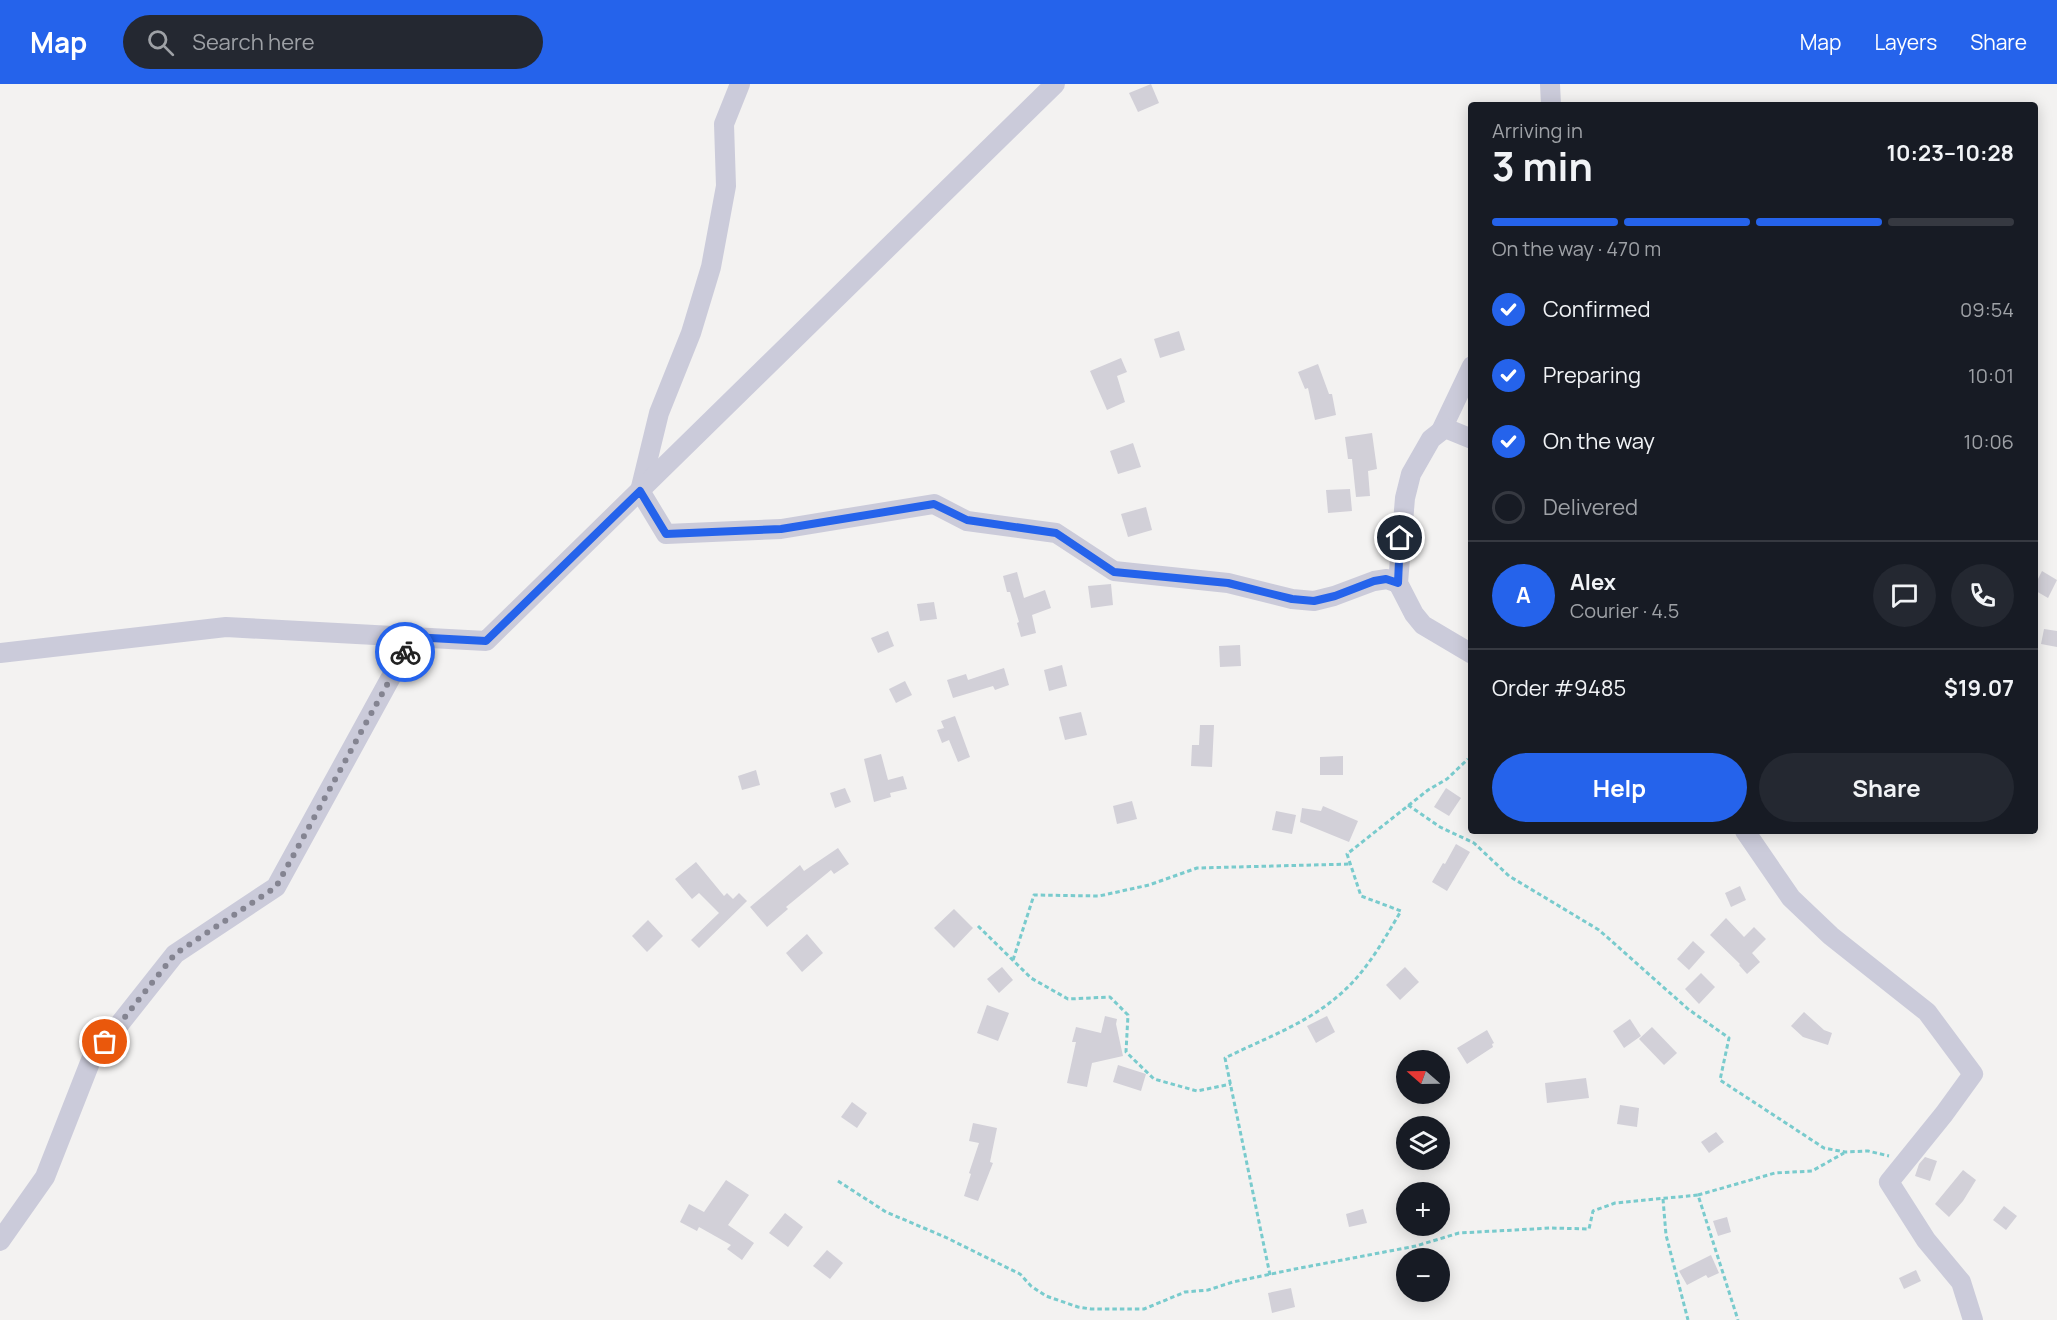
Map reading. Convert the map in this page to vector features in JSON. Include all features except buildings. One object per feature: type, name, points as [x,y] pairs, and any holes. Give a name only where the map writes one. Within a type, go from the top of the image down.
[{"type":"street","points":[[740,84],[724,124],[726,186],[711,267],[691,333],[660,413],[640,491],[666,534],[781,529],[934,504],[967,520],[1056,533],[1114,572],[1228,583],[1292,599],[1314,601],[1335,596],[1374,581],[1386,579],[1398,583]]},
{"type":"street","points":[[0,653],[226,627],[486,641],[1055,84]]},
{"type":"street","points":[[1550,84],[1551,102]]},
{"type":"street","points":[[1441,431],[1468,374]]},
{"type":"street","points":[[1468,437],[1445,428],[1431,439],[1411,474],[1405,498],[1398,583],[1414,615],[1423,625],[1468,652]]},
{"type":"street","points":[[0,1241],[45,1177],[91,1060],[175,954],[276,887],[412,637]]},
{"type":"street","points":[[1747,834],[1791,898],[1830,936],[1927,1012],[1973,1074],[1889,1182],[1926,1240],[1961,1282],[1973,1320]]},
{"type":"path","points":[[1270,1275],[1225,1058],[1310,1017],[1340,995],[1370,961],[1401,910],[1361,896],[1347,854],[1428,790],[1447,780],[1468,759]]},
{"type":"path","points":[[1408,806],[1440,827],[1474,843],[1509,876],[1599,930],[1688,1009],[1729,1038],[1720,1080],[1824,1148],[1845,1152],[1868,1151],[1905,1160]]},
{"type":"path","points":[[1013,960],[1034,895],[1098,896],[1149,885],[1197,868],[1351,864]]},
{"type":"path","points":[[978,926],[1031,978],[1068,999],[1110,997],[1128,1015],[1126,1052],[1154,1079],[1197,1091],[1231,1084]]},
{"type":"path","points":[[838,1181],[886,1212],[1020,1274],[1046,1296],[1078,1307],[1144,1309],[1185,1292],[1208,1290],[1233,1282],[1416,1246],[1459,1233],[1551,1228],[1589,1229],[1593,1211],[1615,1203],[1698,1195],[1775,1173],[1812,1170],[1845,1152]]},
{"type":"path","points":[[1698,1195],[1738,1320]]},
{"type":"path","points":[[1663,1199],[1666,1236],[1688,1320]]},
{"type":"way so far","points":[[105,1042],[175,954],[276,887],[405,652]]},
{"type":"route","points":[[405,652],[412,637],[486,641],[640,491],[666,534],[781,529],[934,504],[967,520],[1056,533],[1114,572],[1228,583],[1292,599],[1314,601],[1335,596],[1374,581],[1386,579],[1398,583],[1400,538]]}]
